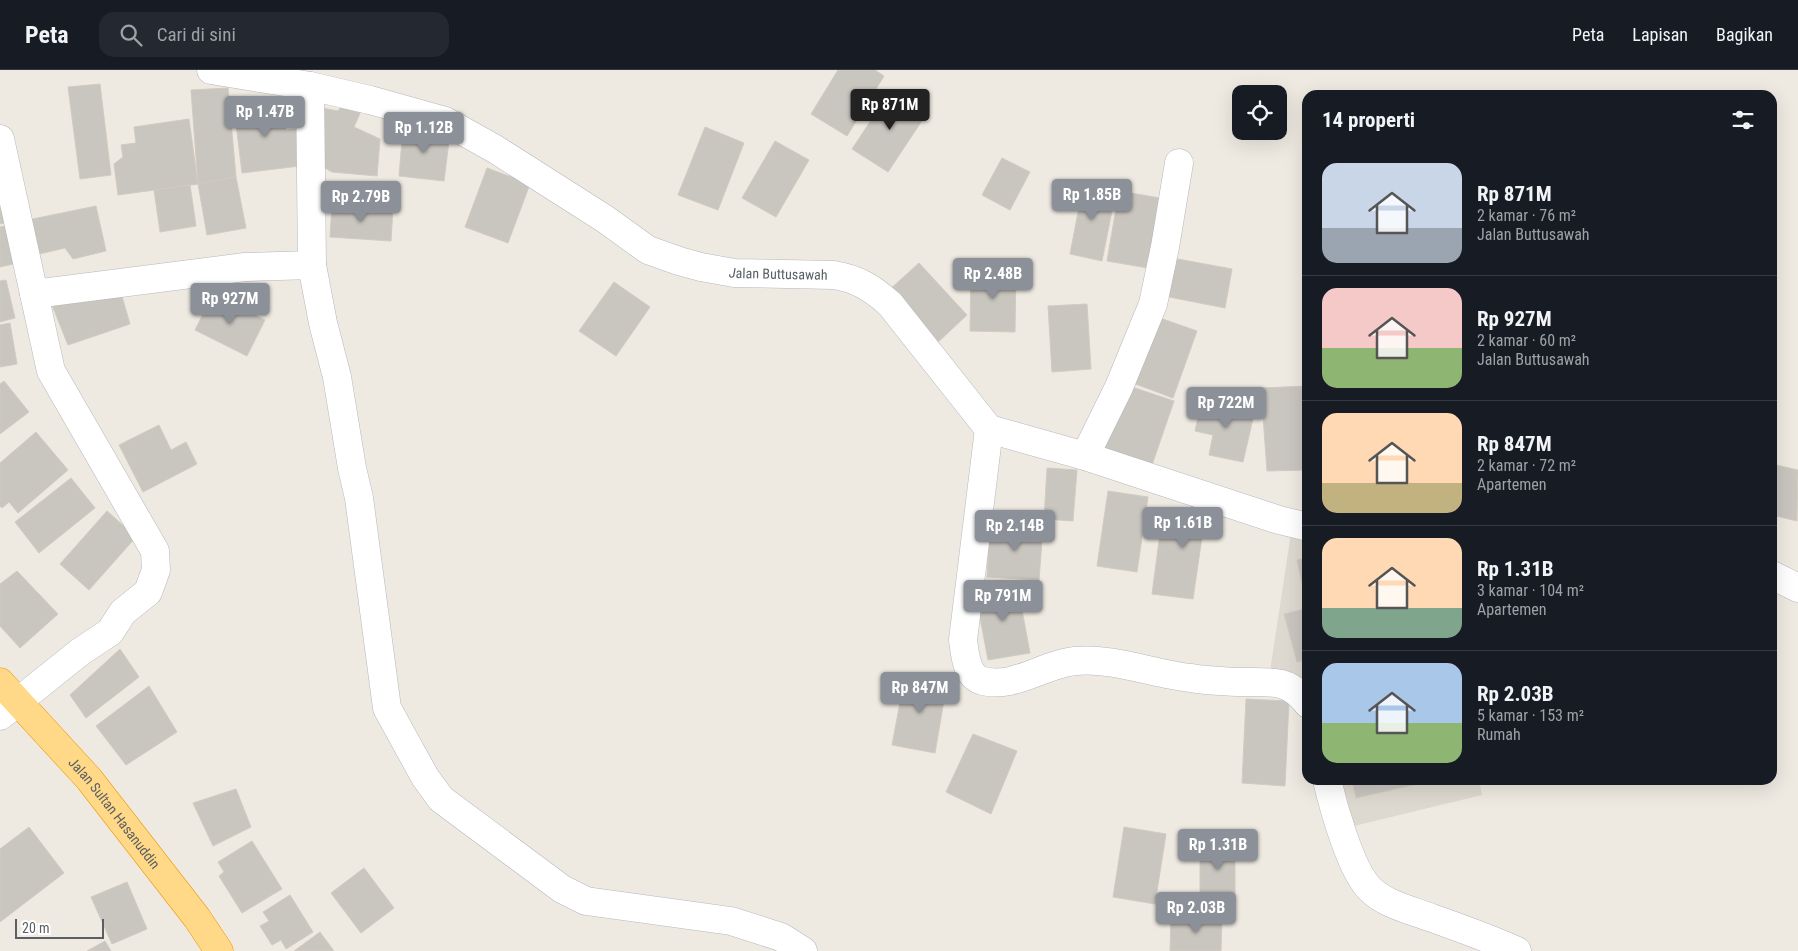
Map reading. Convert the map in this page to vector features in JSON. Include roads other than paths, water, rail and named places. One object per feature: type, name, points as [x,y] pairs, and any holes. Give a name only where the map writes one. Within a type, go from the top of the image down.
[{"type":"highway","name":"Jalan Sultan Hasanuddin","points":[[6,700],[89,779],[197,918],[219,951]]},
{"type":"street","name":"Jalan Buttusawah","points":[[211,70],[310,86],[370,100],[445,121],[495,149],[605,219],[648,250],[701,267],[734,273],[834,275],[850,278],[876,291],[890,304],[990,429]]},
{"type":"street","points":[[310,86],[312,266],[323,322],[337,377],[352,468],[359,498],[387,708],[424,778],[441,799],[562,889],[586,901],[731,921],[781,937],[803,951]]},
{"type":"street","points":[[0,139],[51,371],[155,551],[156,570],[148,592],[123,612],[110,632],[6,700]]},
{"type":"street","points":[[1084,456],[1119,387],[1153,304],[1165,248],[1179,163]]},
{"type":"street","points":[[34,294],[236,268],[312,266]]},
{"type":"street","points":[[1302,526],[1278,520],[1084,456],[990,429],[963,640],[966,662],[973,676],[983,681],[1004,682],[1073,661],[1097,660],[1191,678],[1284,684],[1302,697]]},
{"type":"street","points":[[1777,578],[1798,588]]},
{"type":"street","points":[[1328,785],[1334,809],[1356,870],[1368,888],[1389,903],[1493,940],[1517,951]]}]
